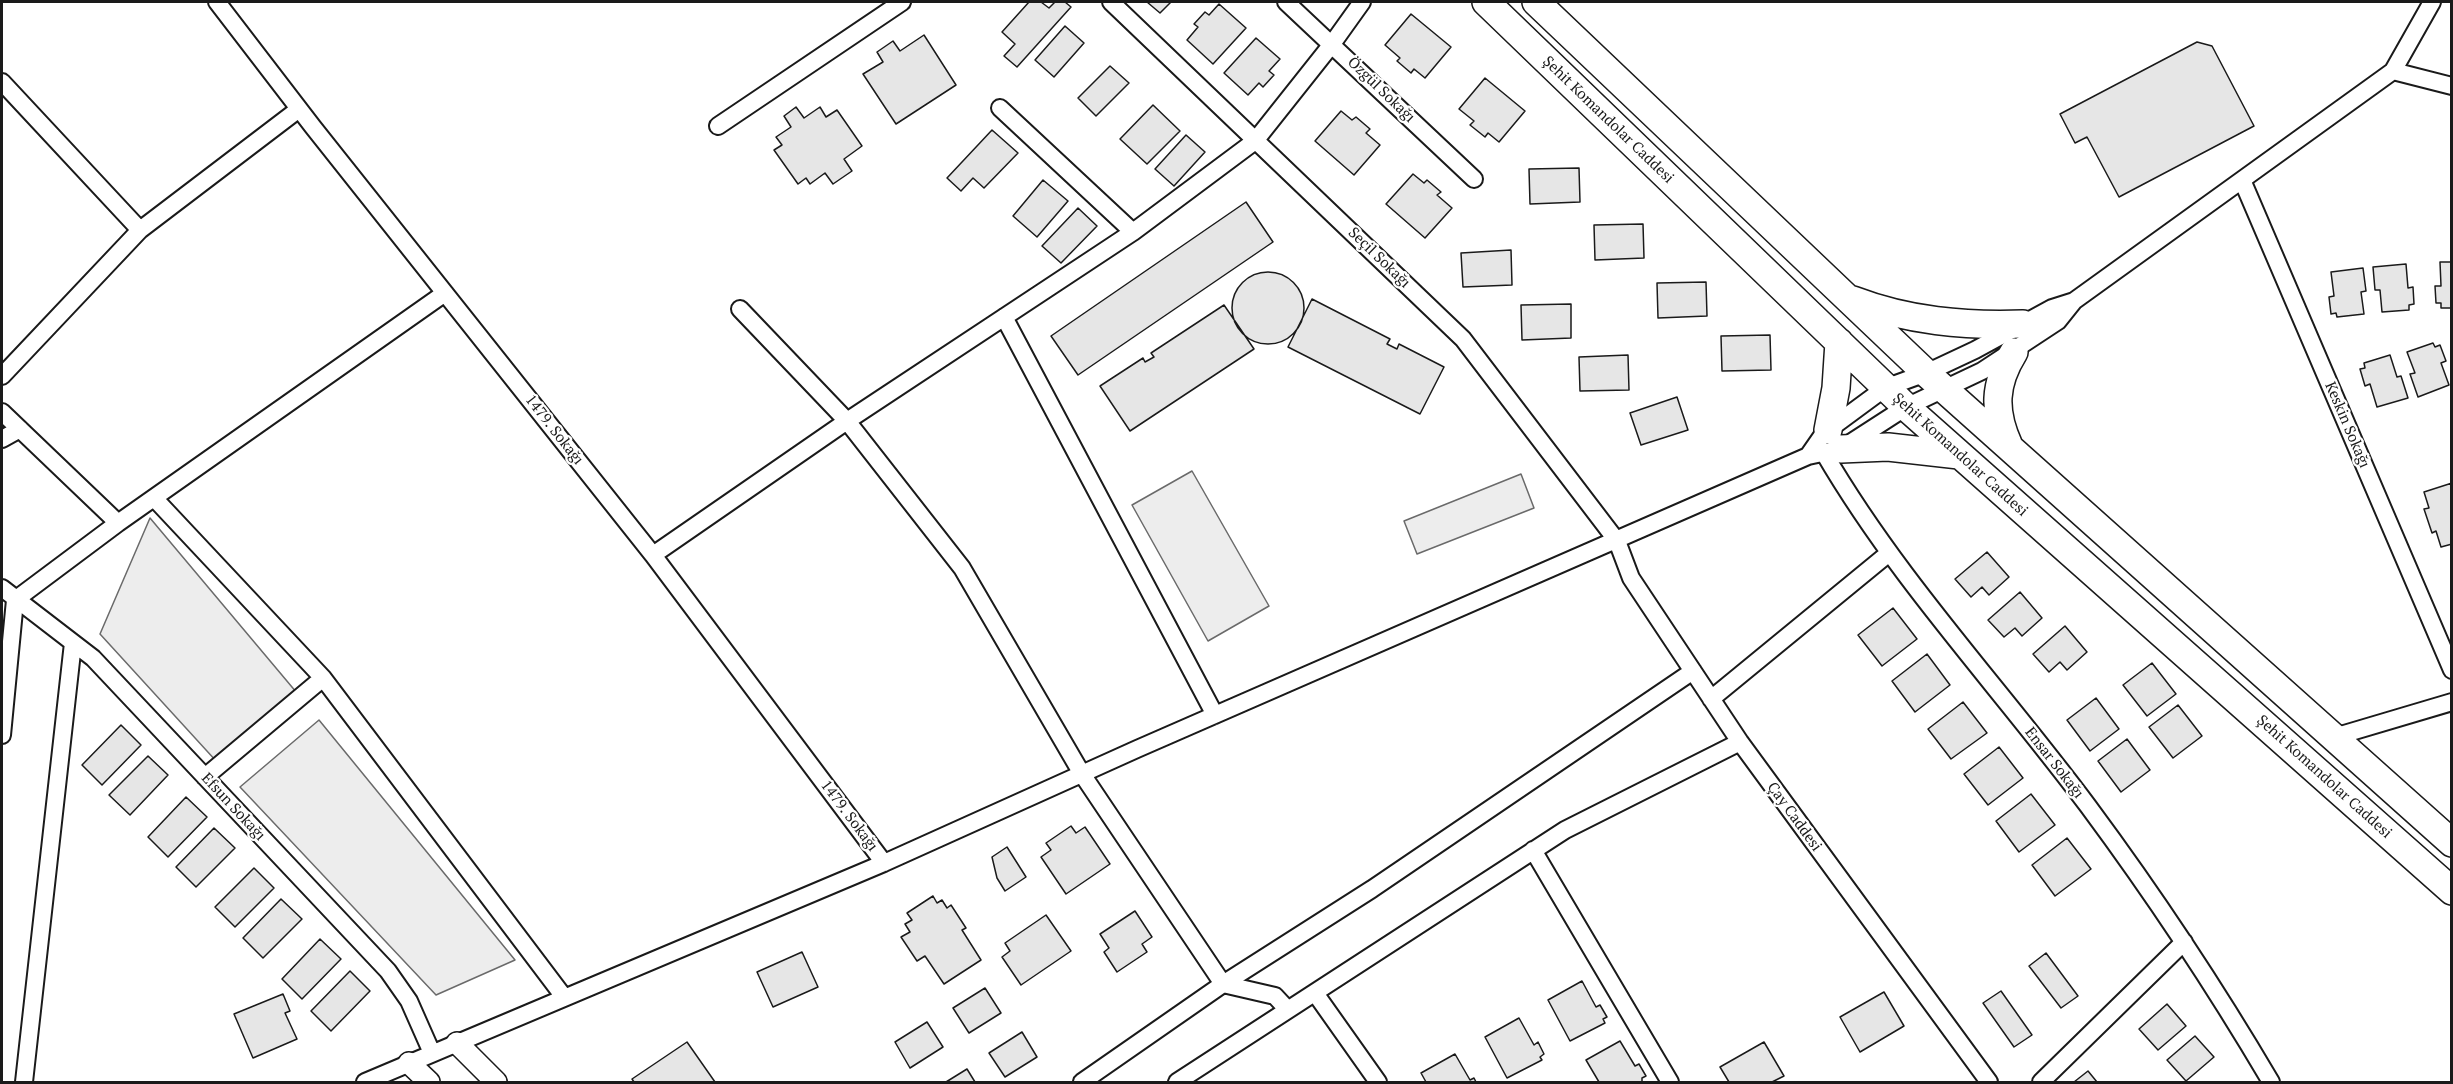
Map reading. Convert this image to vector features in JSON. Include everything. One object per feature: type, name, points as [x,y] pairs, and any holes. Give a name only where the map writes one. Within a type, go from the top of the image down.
[{"type":"main road","name":"Şehit Komandolar Caddesi","points":[[1486,2],[1885,388],[2451,891]]},
{"type":"main road","points":[[1536,2],[1844,297],[2451,843]]},
{"type":"main road","points":[[1844,297],[1871,307],[1927,320],[1989,325],[2023,324]]},
{"type":"main road","points":[[1839,342],[1836,388],[1825,447],[1888,447],[1959,455]]},
{"type":"main road","points":[[2010,447],[2000,420],[1998,393],[1999,380],[2014,352]]},
{"type":"street","name":"1479. Sokağı","points":[[217,2],[299,110],[653,555],[884,863]]},
{"type":"street","points":[[718,126],[902,2]]},
{"type":"street","name":"Seçil Sokağı","points":[[1111,2],[1463,339],[1617,541]]},
{"type":"street","name":"Özgül Sokağı","points":[[1286,2],[1474,179]]},
{"type":"street","points":[[653,555],[847,421],[1133,232],[1255,141],[1332,44],[1362,2]]},
{"type":"street","points":[[1825,447],[1885,388],[1982,371],[2058,321],[2074,301],[2393,71],[2432,2]]},
{"type":"street","points":[[2393,71],[2451,86]]},
{"type":"street","points":[[2,82],[140,230]]},
{"type":"street","points":[[1000,108],[1133,232]]},
{"type":"street","points":[[2,376],[140,230],[299,110]]},
{"type":"street","name":"Keskin Sokağı","points":[[2242,180],[2451,670]]},
{"type":"street","points":[[2,735],[15,600],[118,522],[155,499],[445,293]]},
{"type":"street","points":[[365,1083],[884,863],[1215,715],[1617,541],[1825,447],[1906,407],[1935,380],[1975,350],[2052,308],[2074,301]]},
{"type":"street","points":[[740,309],[847,421],[962,568],[1082,774],[1223,984],[1275,996],[1288,1010]]},
{"type":"street","points":[[1004,317],[1215,715]]},
{"type":"street","points":[[2,412],[118,522]]},
{"type":"street","points":[[2,439],[20,429]]},
{"type":"street","name":"Ensar Sokağı","points":[[1825,447],[1849,495],[1889,553],[2088,806],[2184,942],[2271,1083]]},
{"type":"street","points":[[155,499],[323,678],[564,997]]},
{"type":"street","name":"Çay Caddesi","points":[[1617,541],[1631,578],[1740,742],[1989,1083]]},
{"type":"street","points":[[1711,699],[1889,553]]},
{"type":"street","name":"Efsun Sokağı","points":[[2,588],[93,658],[388,971],[409,1001],[432,1053]]},
{"type":"street","points":[[24,1083],[73,643]]},
{"type":"street","points":[[1082,1083],[1223,984],[1372,889],[1693,670]]},
{"type":"street","points":[[205,777],[323,678]]},
{"type":"street","points":[[2334,736],[2451,702]]},
{"type":"street","points":[[1177,1083],[1565,830],[1740,742]]},
{"type":"street","points":[[1533,850],[1670,1083]]},
{"type":"street","points":[[2041,1083],[2184,942]]},
{"type":"street","points":[[1315,993],[1378,1083]]},
{"type":"street","points":[[457,1043],[496,1083]]},
{"type":"street","points":[[409,1063],[429,1083]]},
{"type":"shaded area","points":[[1192,471],[1269,606],[1208,641],[1132,505]]},
{"type":"shaded area","points":[[1521,474],[1534,508],[1417,554],[1404,521]]},
{"type":"shaded area","points":[[150,518],[297,693],[217,762],[100,634]]},
{"type":"shaded area","points":[[319,720],[515,960],[436,995],[240,787]]},
{"type":"building","points":[[1029,2],[1041,2],[1049,8],[1055,2],[1065,2],[1071,7],[1017,67],[1004,56],[1015,44],[1002,32]]},
{"type":"building","points":[[1147,2],[1171,2],[1160,13]]},
{"type":"building","points":[[1219,4],[1246,28],[1213,64],[1187,40],[1198,27],[1194,24],[1205,12],[1209,15]]},
{"type":"building","points":[[1411,14],[1451,47],[1425,78],[1414,69],[1411,73],[1397,61],[1400,58],[1385,45]]},
{"type":"building","points":[[1065,26],[1084,43],[1054,77],[1035,60]]},
{"type":"building","points":[[924,35],[956,85],[896,124],[863,74],[883,62],[877,52],[893,41],[900,51]]},
{"type":"building","points":[[1256,38],[1280,59],[1269,71],[1274,75],[1263,87],[1259,83],[1248,95],[1224,73]]},
{"type":"building","points":[[2197,42],[2212,46],[2254,126],[2119,197],[2087,137],[2075,143],[2060,114]]},
{"type":"building","points":[[1110,66],[1129,83],[1096,116],[1078,98]]},
{"type":"building","points":[[1485,78],[1525,111],[1499,142],[1488,133],[1485,137],[1470,125],[1474,121],[1459,109]]},
{"type":"building","points":[[1153,105],[1180,131],[1147,164],[1120,139]]},
{"type":"building","points":[[796,107],[804,118],[820,107],[826,117],[837,110],[862,146],[844,159],[852,171],[833,184],[825,173],[810,184],[806,178],[798,184],[774,150],[782,145],[776,137],[791,127],[784,116]]},
{"type":"building","points":[[1341,111],[1352,120],[1356,117],[1370,129],[1366,133],[1380,145],[1354,175],[1315,141]]},
{"type":"building","points":[[992,130],[1018,153],[984,188],[973,178],[961,191],[947,178]]},
{"type":"building","points":[[1186,135],[1205,152],[1174,186],[1155,169]]},
{"type":"building","points":[[1579,168],[1580,202],[1530,204],[1529,169]]},
{"type":"building","points":[[1413,174],[1424,183],[1427,180],[1441,192],[1437,195],[1452,208],[1425,238],[1386,204]]},
{"type":"building","points":[[1043,180],[1068,201],[1037,237],[1013,216]]},
{"type":"building","points":[[1246,202],[1273,242],[1078,375],[1051,336]]},
{"type":"building","points":[[1078,208],[1097,226],[1061,263],[1042,246]]},
{"type":"building","points":[[1643,224],[1644,258],[1595,260],[1594,225]]},
{"type":"building","points":[[1511,250],[1512,285],[1463,287],[1461,253]]},
{"type":"building","points":[[2440,262],[2452,262],[2452,308],[2441,308],[2441,303],[2436,303],[2435,286],[2441,286]]},
{"type":"building","points":[[2406,264],[2408,288],[2413,287],[2414,304],[2409,305],[2409,310],[2382,312],[2380,290],[2375,290],[2373,267]]},
{"type":"building","points":[[2363,268],[2366,291],[2361,292],[2364,314],[2337,317],[2336,313],[2331,314],[2329,297],[2334,296],[2331,272]]},
{"type":"building","points":[[1268,272],[1288,278],[1298,288],[1304,308],[1298,328],[1288,338],[1268,344],[1248,338],[1238,328],[1232,308],[1238,288],[1248,278]]},
{"type":"building","points":[[1706,282],[1707,316],[1658,318],[1657,283]]},
{"type":"building","points":[[1312,299],[1390,339],[1387,344],[1397,349],[1399,344],[1444,367],[1420,414],[1288,347]]},
{"type":"building","points":[[1571,304],[1571,338],[1522,340],[1521,305]]},
{"type":"building","points":[[1224,305],[1254,349],[1130,431],[1100,386],[1143,358],[1145,362],[1154,357],[1151,353]]},
{"type":"building","points":[[1770,335],[1771,370],[1722,371],[1721,336]]},
{"type":"building","points":[[2433,343],[2435,347],[2440,345],[2446,361],[2441,363],[2449,385],[2418,397],[2410,374],[2415,373],[2407,352]]},
{"type":"building","points":[[1628,355],[1629,390],[1580,391],[1579,357]]},
{"type":"building","points":[[2390,355],[2397,377],[2401,376],[2408,398],[2377,407],[2370,384],[2365,386],[2360,369],[2365,368],[2364,363]]},
{"type":"building","points":[[1677,397],[1688,430],[1641,445],[1630,413]]},
{"type":"building","points":[[2452,483],[2452,544],[2441,547],[2436,531],[2432,533],[2424,509],[2429,508],[2424,492]]},
{"type":"building","points":[[1987,552],[2009,577],[1989,595],[1982,587],[1971,597],[1955,579]]},
{"type":"building","points":[[2020,592],[2042,618],[2022,636],[2015,628],[2004,637],[1988,620]]},
{"type":"building","points":[[1893,608],[1917,639],[1882,666],[1858,635]]},
{"type":"building","points":[[2065,626],[2087,652],[2067,670],[2060,662],[2049,672],[2033,654]]},
{"type":"building","points":[[1927,654],[1950,685],[1915,712],[1892,681]]},
{"type":"building","points":[[2152,663],[2176,694],[2147,716],[2123,685]]},
{"type":"building","points":[[2096,698],[2119,729],[2090,751],[2067,720]]},
{"type":"building","points":[[1963,702],[1987,733],[1951,759],[1928,729]]},
{"type":"building","points":[[2178,705],[2202,736],[2173,758],[2149,727]]},
{"type":"building","points":[[121,725],[141,745],[102,785],[82,765]]},
{"type":"building","points":[[2127,739],[2150,770],[2121,792],[2098,761]]},
{"type":"building","points":[[1999,747],[2023,778],[1988,805],[1964,774]]},
{"type":"building","points":[[148,756],[168,775],[130,815],[109,795]]},
{"type":"building","points":[[2031,794],[2055,825],[2019,852],[1996,821]]},
{"type":"building","points":[[186,797],[207,817],[168,857],[148,837]]},
{"type":"building","points":[[1071,826],[1076,833],[1085,827],[1110,864],[1066,894],[1041,857],[1051,850],[1046,843]]},
{"type":"building","points":[[214,828],[235,848],[196,887],[176,867]]},
{"type":"building","points":[[2067,838],[2091,869],[2055,896],[2032,865]]},
{"type":"building","points":[[1007,847],[1026,877],[1005,891],[997,878],[992,857]]},
{"type":"building","points":[[254,868],[274,888],[235,927],[215,907]]},
{"type":"building","points":[[933,896],[937,903],[942,900],[947,908],[951,905],[966,928],[962,930],[981,960],[944,984],[925,956],[917,961],[901,937],[910,932],[905,924],[912,920],[907,913]]},
{"type":"building","points":[[281,899],[302,919],[263,958],[243,938]]},
{"type":"building","points":[[1135,911],[1152,937],[1142,944],[1147,952],[1117,972],[1104,952],[1109,948],[1100,934]]},
{"type":"building","points":[[1046,915],[1071,951],[1021,985],[1002,957],[1010,951],[1005,943]]},
{"type":"building","points":[[320,939],[341,959],[302,999],[282,979]]},
{"type":"building","points":[[802,952],[818,987],[773,1007],[757,972]]},
{"type":"building","points":[[2046,953],[2078,996],[2061,1008],[2029,966]]},
{"type":"building","points":[[350,971],[370,991],[331,1031],[311,1011]]},
{"type":"building","points":[[1582,981],[1596,1007],[1600,1005],[1607,1017],[1603,1019],[1605,1023],[1570,1041],[1548,1000]]},
{"type":"building","points":[[985,988],[1001,1013],[969,1033],[953,1008]]},
{"type":"building","points":[[2001,991],[2032,1035],[2014,1047],[1983,1003]]},
{"type":"building","points":[[1884,992],[1904,1026],[1860,1052],[1840,1017]]},
{"type":"building","points":[[283,994],[290,1011],[285,1013],[297,1039],[253,1058],[234,1014]]},
{"type":"building","points":[[2167,1004],[2186,1026],[2158,1050],[2139,1029]]},
{"type":"building","points":[[1519,1018],[1534,1045],[1538,1042],[1544,1054],[1540,1057],[1542,1060],[1507,1078],[1485,1037]]},
{"type":"building","points":[[927,1022],[943,1047],[910,1068],[895,1042]]},
{"type":"building","points":[[1022,1032],[1037,1057],[1005,1077],[989,1053]]},
{"type":"building","points":[[2195,1036],[2214,1057],[2186,1081],[2167,1060]]},
{"type":"building","points":[[1620,1041],[1635,1066],[1639,1064],[1646,1076],[1642,1078],[1642,1082],[1599,1082],[1586,1060]]},
{"type":"building","points":[[687,1042],[715,1082],[634,1082],[632,1079]]},
{"type":"building","points":[[1764,1042],[1784,1076],[1772,1082],[1729,1082],[1720,1067]]},
{"type":"building","points":[[1455,1054],[1470,1080],[1474,1078],[1476,1082],[1426,1082],[1421,1073]]},
{"type":"building","points":[[967,1069],[975,1082],[946,1082]]},
{"type":"building","points":[[2088,1071],[2097,1082],[2074,1082]]}]
